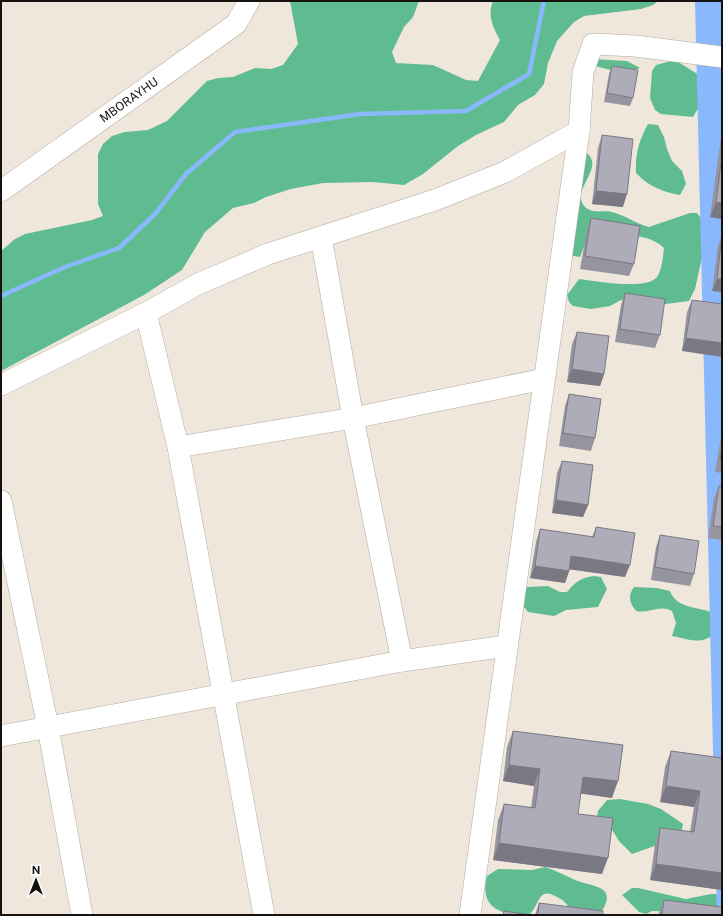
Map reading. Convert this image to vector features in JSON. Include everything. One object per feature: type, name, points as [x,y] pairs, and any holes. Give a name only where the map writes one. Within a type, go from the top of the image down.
[{"type":"street","name":"MBORAYHU","points":[[1,191],[236,24],[249,1]]},
{"type":"street","points":[[470,915],[506,646],[579,131],[583,72],[593,44],[635,46],[722,57]]},
{"type":"street","points":[[1,385],[146,313],[198,284],[268,254],[435,200],[505,172],[579,131]]},
{"type":"street","points":[[321,237],[353,418],[402,661]]},
{"type":"street","points":[[146,313],[178,447],[264,915]]},
{"type":"street","points":[[178,447],[353,418],[544,379]]},
{"type":"street","points":[[1,501],[48,727],[82,915]]},
{"type":"street","points":[[1,736],[224,693],[402,661],[506,646]]},
{"type":"green space","points":[[290,1],[419,1],[413,17],[404,27],[392,52],[396,63],[433,65],[466,80],[478,81],[500,40],[493,26],[491,16],[491,6],[493,1],[658,1],[653,5],[641,9],[584,16],[574,22],[557,41],[548,63],[544,84],[535,95],[518,105],[504,122],[476,135],[458,146],[423,174],[404,185],[372,182],[323,183],[291,189],[266,197],[254,203],[233,208],[205,232],[182,270],[144,295],[1,371],[1,251],[15,239],[25,234],[92,220],[103,216],[98,204],[98,154],[103,144],[112,136],[125,132],[148,130],[167,121],[207,81],[218,78],[233,77],[255,68],[271,69],[283,65],[298,44]]},
{"type":"green space","points":[[594,59],[627,61],[640,68],[629,71],[610,70],[593,65]]},
{"type":"green space","points":[[675,60],[699,75],[703,100],[693,117],[661,114],[655,110],[650,98],[652,71],[656,65]]},
{"type":"green space","points":[[648,124],[658,125],[664,137],[672,161],[682,171],[686,184],[680,195],[656,188],[636,173],[638,148]]},
{"type":"green space","points":[[582,150],[590,156],[592,163],[591,170],[581,193],[581,200],[588,209],[617,213],[649,227],[690,213],[697,213],[701,218],[707,251],[701,262],[695,289],[689,301],[658,305],[633,299],[621,300],[610,306],[591,309],[573,306],[569,302],[567,295],[579,279],[619,284],[641,284],[650,282],[656,278],[660,272],[664,248],[647,238],[627,235],[587,239],[580,257],[568,255],[556,232],[556,219]]},
{"type":"green space","points":[[594,576],[601,577],[607,589],[598,607],[566,610],[554,616],[528,612],[524,607],[524,594],[527,587],[548,586],[560,592],[567,592],[579,581]]},
{"type":"green space","points":[[634,587],[657,588],[670,591],[673,597],[682,604],[711,612],[717,633],[711,637],[701,640],[691,640],[672,636],[676,623],[672,611],[663,608],[641,612],[636,611],[630,599]]},
{"type":"green space","points":[[620,799],[648,804],[661,809],[683,824],[680,837],[632,854],[619,841],[611,828],[596,823],[598,811],[607,800]]},
{"type":"green space","points":[[545,867],[580,882],[595,886],[605,892],[607,897],[600,914],[570,910],[561,899],[551,894],[543,895],[530,914],[502,911],[489,903],[486,896],[485,887],[487,876],[498,869],[532,870]]},
{"type":"green space","points":[[632,888],[686,899],[711,894],[722,894],[722,915],[652,911],[646,914],[639,912],[622,895]]},
{"type":"water","points":[[695,1],[722,1],[722,915],[717,915]]},
{"type":"building","points":[[612,66],[638,70],[633,98],[607,93]]},
{"type":"building","points":[[602,135],[633,139],[627,194],[596,191]]},
{"type":"building","points":[[722,156],[722,203],[716,202]]},
{"type":"building","points":[[591,218],[640,226],[634,264],[585,256]]},
{"type":"building","points":[[722,235],[722,279],[717,279]]},
{"type":"building","points":[[625,293],[665,299],[660,335],[620,329]]},
{"type":"building","points":[[692,300],[722,304],[722,343],[686,338]]},
{"type":"building","points":[[577,332],[609,336],[604,374],[572,369]]},
{"type":"building","points":[[569,394],[601,399],[595,438],[563,433]]},
{"type":"building","points":[[722,448],[722,460],[720,460]]},
{"type":"building","points":[[562,461],[593,465],[588,505],[556,500]]},
{"type":"building","points":[[719,486],[722,486],[722,527],[713,526]]},
{"type":"building","points":[[596,527],[635,533],[630,565],[571,556],[569,571],[535,566],[540,529],[594,537]]},
{"type":"building","points":[[660,535],[699,541],[694,574],[655,567]]},
{"type":"building","points":[[513,731],[623,745],[618,781],[583,777],[578,814],[613,818],[608,858],[499,843],[504,804],[535,808],[540,769],[509,765]]},
{"type":"building","points":[[671,751],[722,758],[722,873],[656,864],[660,828],[694,832],[700,791],[666,786]]},
{"type":"building","points":[[664,900],[722,907],[722,915],[662,915]]},
{"type":"building","points":[[539,903],[603,911],[603,915],[538,915]]},
{"type":"building","points":[[504,911],[531,915],[503,915]]},
{"type":"waterway","points":[[1,296],[65,267],[119,248],[155,214],[186,174],[235,132],[360,114],[466,111],[529,74],[544,1]]}]
